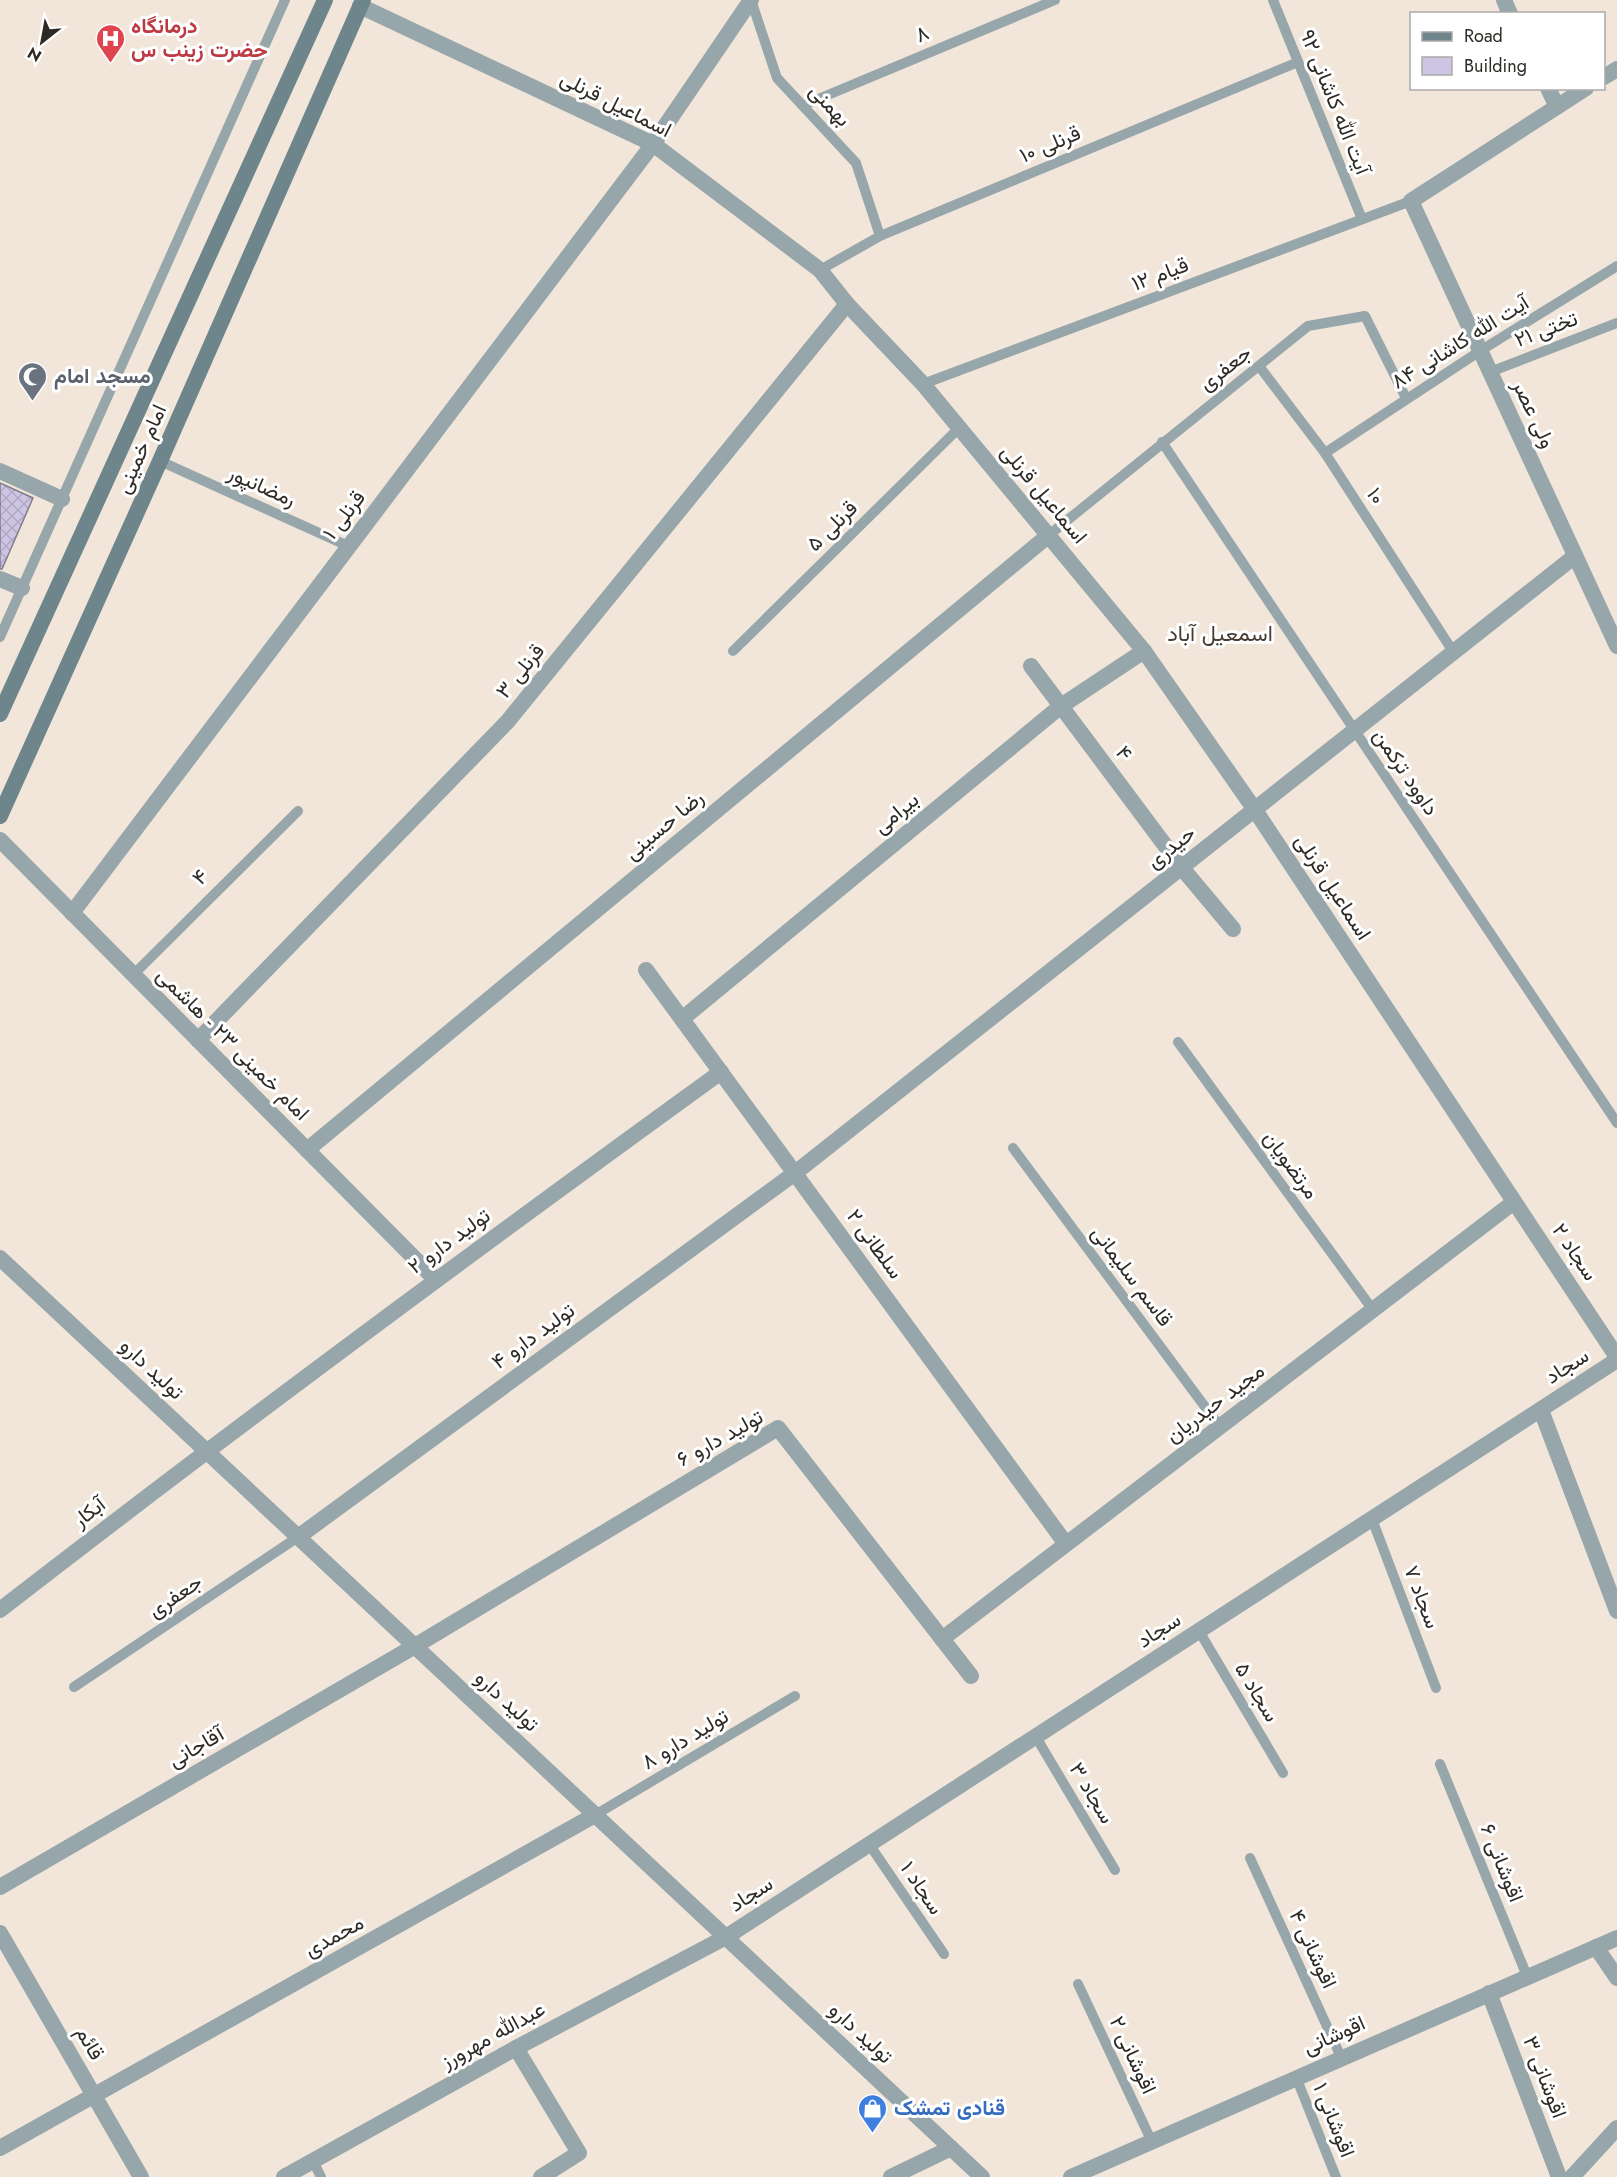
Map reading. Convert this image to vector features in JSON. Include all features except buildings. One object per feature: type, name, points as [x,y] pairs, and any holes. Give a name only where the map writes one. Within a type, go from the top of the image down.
[{"type":"main road","name":"امام خمینی","points":[[0,714],[325,0]]},
{"type":"main road","name":"امام خمینی","points":[[0,816],[362,3]]},
{"type":"street","name":"قرنلی ۱","points":[[72,913],[652,144],[751,0]]},
{"type":"street","name":"اسماعیل قرنلی","points":[[362,3],[652,144],[820,270],[847,304],[923,384],[1144,651],[1255,810],[1514,1202]]},
{"type":"street","points":[[1549,90],[1557,107]]},
{"type":"street","points":[[1411,201],[1583,90]]},
{"type":"street","name":"ولی عصر","points":[[1411,201],[1617,646]]},
{"type":"street","name":"قرنلی ۳","points":[[198,1040],[508,721],[847,304]]},
{"type":"street","points":[[0,471],[62,499]]},
{"type":"street","name":"رضا حسینی","points":[[307,1150],[1049,535]]},
{"type":"street","name":"حیدری","points":[[795,1173],[1575,556]]},
{"type":"street","points":[[0,579],[22,588]]},
{"type":"street","name":"بیرامی","points":[[682,1019],[1061,706],[1144,651]]},
{"type":"street","name":"۴","points":[[1031,666],[1182,867],[1233,929]]},
{"type":"street","name":"امام خمینی ۲۳ - هاشمی","points":[[0,840],[435,1279]]},
{"type":"street","name":"۲ سلطانی","points":[[646,970],[1066,1544]]},
{"type":"street","name":"تولید دارو ۲","points":[[206,1450],[435,1279],[721,1072]]},
{"type":"street","name":"تولید دارو ۴","points":[[298,1537],[795,1173]]},
{"type":"street","name":"مجید حیدریان","points":[[942,1639],[1514,1202]]},
{"type":"street","name":"سجاد ۲","points":[[1514,1202],[1617,1359]]},
{"type":"street","name":"تولید دارو","points":[[0,1258],[982,2177]]},
{"type":"street","name":"سجاد","points":[[726,1937],[1617,1359]]},
{"type":"street","points":[[1540,1410],[1617,1611]]},
{"type":"street","name":"تولید دارو ۶","points":[[415,1646],[778,1428],[971,1676]]},
{"type":"street","name":"آبکار","points":[[0,1610],[206,1450]]},
{"type":"street","name":"آقاجانی","points":[[0,1887],[415,1646]]},
{"type":"street","name":"محمدی","points":[[0,2148],[95,2097],[595,1815]]},
{"type":"street","name":"قائم","points":[[0,1933],[141,2177]]},
{"type":"street","name":"عبدالله مهرورز","points":[[284,2177],[516,2048],[726,1937]]},
{"type":"street","name":"اقوشانی","points":[[1071,2177],[1617,1938]]},
{"type":"street","points":[[1596,1947],[1617,1978]]},
{"type":"street","name":"اقوشانی ۳","points":[[1489,1993],[1559,2177]]},
{"type":"street","points":[[516,2048],[579,2153],[541,2177]]},
{"type":"street","points":[[1572,2177],[1617,2127]]},
{"type":"street","points":[[891,2177],[951,2148]]},
{"type":"lane","points":[[0,637],[285,0]]},
{"type":"lane","name":"بهمنی","points":[[751,0],[777,78],[856,163],[880,236]]},
{"type":"lane","name":"۸","points":[[804,105],[1055,0]]},
{"type":"lane","name":"آیت الله کاشانی ۹۲","points":[[1273,0],[1362,219]]},
{"type":"lane","name":"قرنلی ۱۰","points":[[820,270],[880,236],[1298,62]]},
{"type":"lane","name":"۱۲ قیام","points":[[923,384],[1411,201]]},
{"type":"lane","name":"آیت الله کاشانی ۸۴","points":[[1325,453],[1406,398],[1617,266]]},
{"type":"lane","name":"جعفری","points":[[1049,535],[1308,326],[1365,316],[1406,398]]},
{"type":"lane","name":"تختی ۲۱","points":[[1490,372],[1617,323]]},
{"type":"lane","name":"۱۰","points":[[1259,366],[1325,453],[1454,653]]},
{"type":"lane","name":"قرنلی ۵","points":[[733,651],[959,428]]},
{"type":"lane","name":"داوود ترکمن","points":[[1162,442],[1617,1123]]},
{"type":"lane","name":"رمضانپور","points":[[160,461],[348,546]]},
{"type":"lane","name":"۴","points":[[134,975],[298,811]]},
{"type":"lane","name":"مرتضویان","points":[[1178,1042],[1373,1310]]},
{"type":"lane","name":"قاسم سلیمانی","points":[[1013,1148],[1220,1427]]},
{"type":"lane","name":"سجاد ۷","points":[[1372,1519],[1436,1688]]},
{"type":"lane","name":"جعفری","points":[[74,1688],[298,1537]]},
{"type":"lane","name":"سجاد ۵","points":[[1198,1631],[1283,1773]]},
{"type":"lane","name":"تولید دارو ۸","points":[[595,1815],[795,1696]]},
{"type":"lane","name":"سجاد ۳","points":[[1036,1737],[1116,1870]]},
{"type":"lane","name":"اقوشانی ۶","points":[[1440,1764],[1527,1976]]},
{"type":"lane","name":"سجاد ۱","points":[[869,1844],[944,1954]]},
{"type":"lane","name":"اقوشانی ۴","points":[[1250,1858],[1341,2057]]},
{"type":"lane","name":"اقوشانی ۲","points":[[1078,1984],[1152,2142]]},
{"type":"lane","name":"اقوشانی ۱","points":[[1296,2077],[1336,2177]]},
{"type":"lane","points":[[313,2161],[321,2177]]},
{"type":"place","name":"درمانگاه حضرت زینب س","points":[[110,64]]},
{"type":"place","name":"مسجد امام","points":[[33,402]]},
{"type":"place","name":"قنادی تمشک","points":[[873,2134]]},
{"type":"district","name":"اسمعیل آباد","points":[[1220,633]]}]
